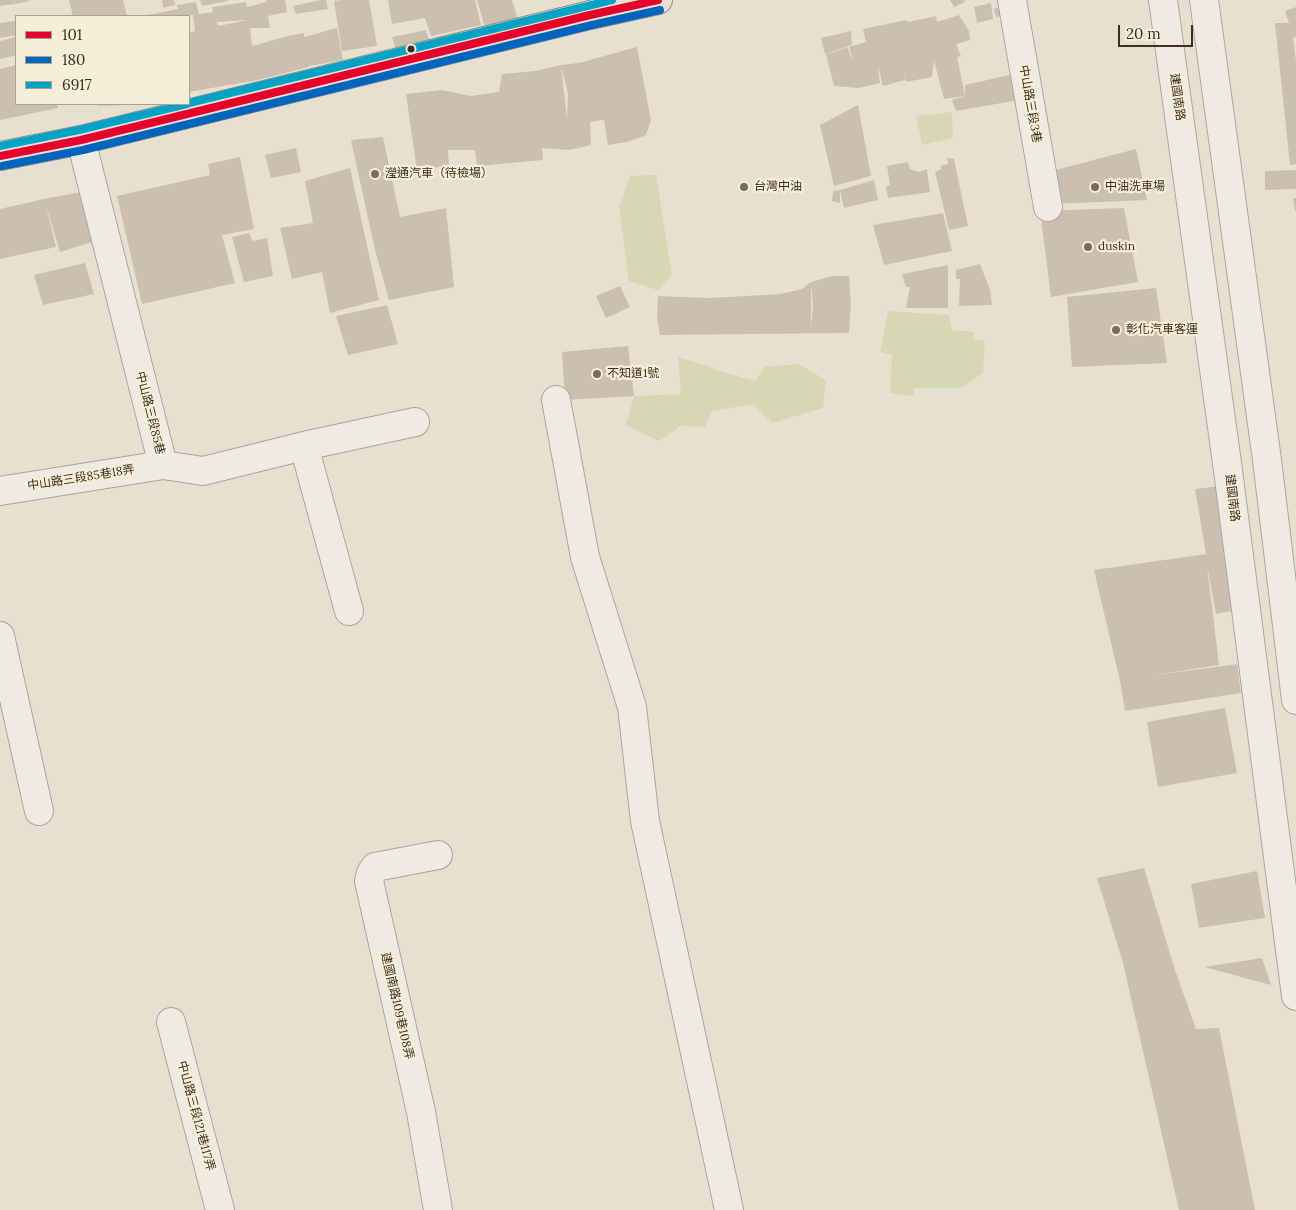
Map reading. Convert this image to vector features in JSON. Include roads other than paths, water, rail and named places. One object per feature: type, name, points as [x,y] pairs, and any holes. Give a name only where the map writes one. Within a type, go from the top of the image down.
[{"type":"main road","points":[[0,156],[82,140],[588,8],[658,0]]},
{"type":"street","name":"中山路三段3巷","points":[[1012,0],[1048,207]]},
{"type":"street","name":"建國南路","points":[[1163,0],[1227,463],[1296,996]]},
{"type":"street","points":[[1204,0],[1267,460],[1296,700]]},
{"type":"street","name":"中山路三段85巷","points":[[82,140],[163,465],[203,471],[304,446],[416,422]]},
{"type":"street","points":[[556,400],[584,557],[632,707],[645,821],[729,1210]]},
{"type":"street","points":[[304,446],[350,611]]},
{"type":"street","points":[[1227,463],[1267,460]]},
{"type":"street","name":"中山路三段85巷18弄","points":[[0,491],[163,465]]},
{"type":"street","points":[[0,636],[39,811]]},
{"type":"street","name":"建國南路109巷108弄","points":[[438,854],[375,867],[369,882],[421,1112],[438,1210]]},
{"type":"street","name":"中山路三段121巷117弄","points":[[171,1022],[220,1210]]},
{"type":"place","name":"瀅通汽車（待檢場）","points":[[375,174]]},
{"type":"place","name":"台灣中油","points":[[744,187]]},
{"type":"place","name":"中油洗車場","points":[[1095,187]]},
{"type":"place","name":"duskin","points":[[1088,247]]},
{"type":"place","name":"彰化汽車客運","points":[[1116,330]]},
{"type":"place","name":"不知道1號","points":[[597,374]]}]
